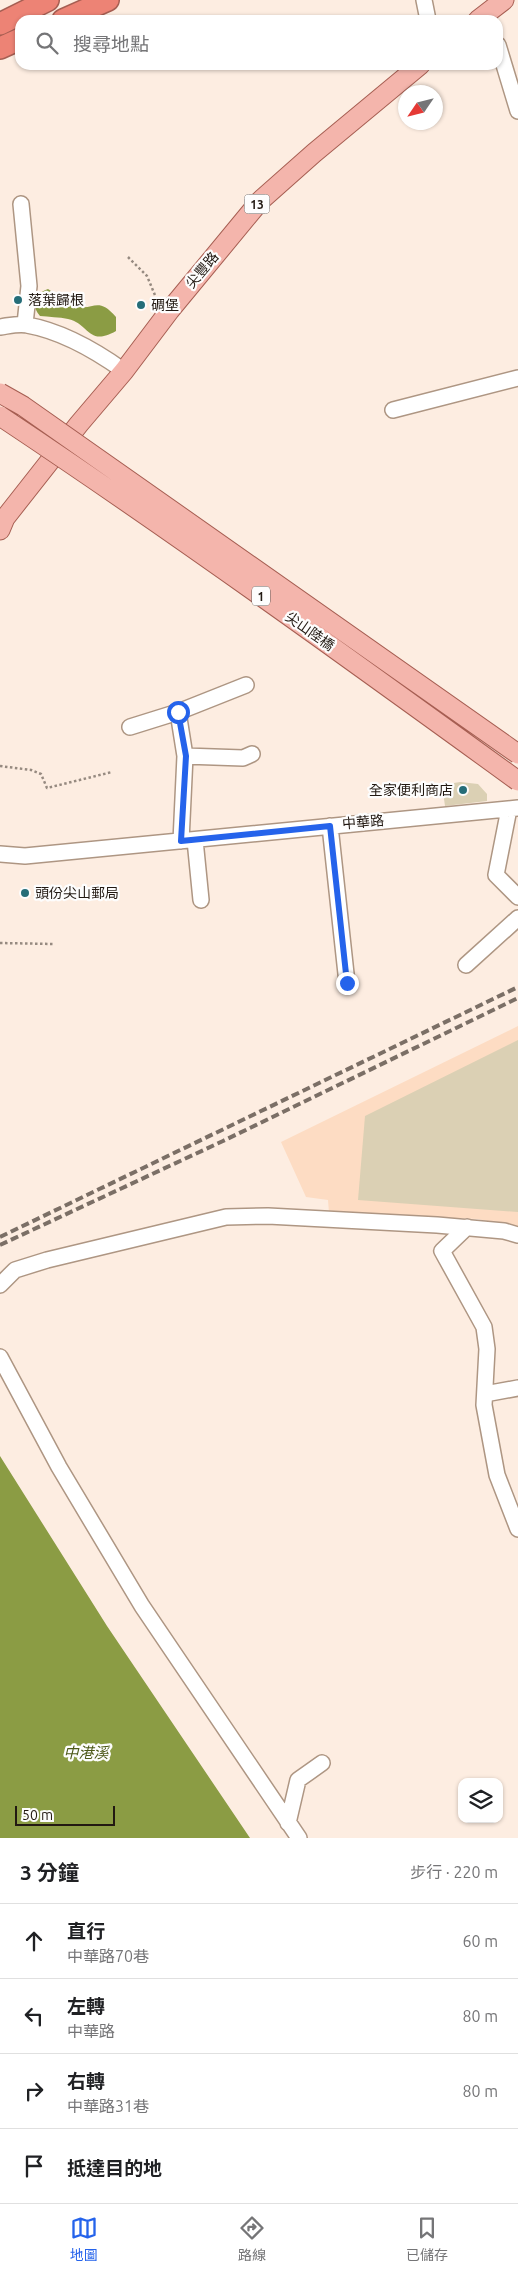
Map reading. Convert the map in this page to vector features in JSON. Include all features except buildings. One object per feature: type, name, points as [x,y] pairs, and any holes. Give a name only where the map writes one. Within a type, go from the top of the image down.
[{"type":"highway","points":[[18,15],[48,0]]},
{"type":"highway","points":[[74,15],[108,0]]},
{"type":"highway","points":[[0,24],[15,16]]},
{"type":"highway","points":[[0,48],[15,42]]},
{"type":"main road","points":[[489,15],[504,0]]},
{"type":"main road","name":"尖豐路","points":[[0,530],[5,518],[124,371],[170,310],[260,201],[314,153],[414,70]]},
{"type":"main road","name":"尖山陸橋","points":[[0,393],[23,406],[518,754]]},
{"type":"main road","name":"尖山陸橋","points":[[0,416],[84,472],[305,627],[518,781]]},
{"type":"street","points":[[424,0],[427,15]]},
{"type":"street","points":[[503,62],[518,111]]},
{"type":"street","points":[[21,204],[29,286],[25,324]]},
{"type":"street","points":[[0,327],[25,324],[72,341],[103,356],[124,371]]},
{"type":"street","points":[[393,410],[518,378]]},
{"type":"street","points":[[130,726],[178,712],[246,685]]},
{"type":"street","points":[[178,712],[186,756],[188,841],[202,900]]},
{"type":"street","points":[[186,756],[243,758],[252,754]]},
{"type":"street","points":[[514,808],[496,875],[518,896]]},
{"type":"street","name":"中華路","points":[[0,854],[25,856],[514,808]]},
{"type":"street","points":[[330,826],[347,983]]},
{"type":"street","points":[[466,965],[518,918]]},
{"type":"street","points":[[0,1285],[15,1270],[47,1260],[226,1217],[268,1216],[467,1227],[504,1231],[518,1235]]},
{"type":"street","points":[[467,1227],[442,1251],[484,1328],[486,1349],[484,1405],[497,1475],[518,1529]]},
{"type":"street","points":[[0,1357],[59,1467],[142,1606],[299,1838]]},
{"type":"street","points":[[485,1394],[518,1388]]},
{"type":"street","points":[[288,1823],[298,1780],[322,1763]]},
{"type":"path","points":[[128,257],[147,276],[157,300]]},
{"type":"path","points":[[0,766],[31,770],[41,774],[47,788],[112,772]]},
{"type":"path","points":[[0,943],[54,944]]},
{"type":"shaded area","points":[[518,1026],[518,1228],[478,1219],[329,1213],[328,1200],[306,1197],[281,1142]]},
{"type":"water","points":[[48,289],[76,306],[99,305],[110,310],[116,317],[116,331],[100,337],[94,336],[81,325],[68,319],[40,316],[34,304],[35,300],[39,294]]},
{"type":"water","name":"中港溪","points":[[0,1456],[107,1626],[250,1838],[0,1838]]},
{"type":"railway","points":[[0,1237],[518,987]]},
{"type":"railway","points":[[0,1245],[223,1141],[518,998]]},
{"type":"place","name":"落葉歸根","points":[[18,300]]},
{"type":"place","name":"碉堡","points":[[141,305]]},
{"type":"place","name":"全家便利商店","points":[[463,790]]},
{"type":"place","name":"頭份尖山郵局","points":[[25,893]]},
{"type":"route","points":[[178,712],[186,756],[181,841],[330,826],[347,983]]}]
